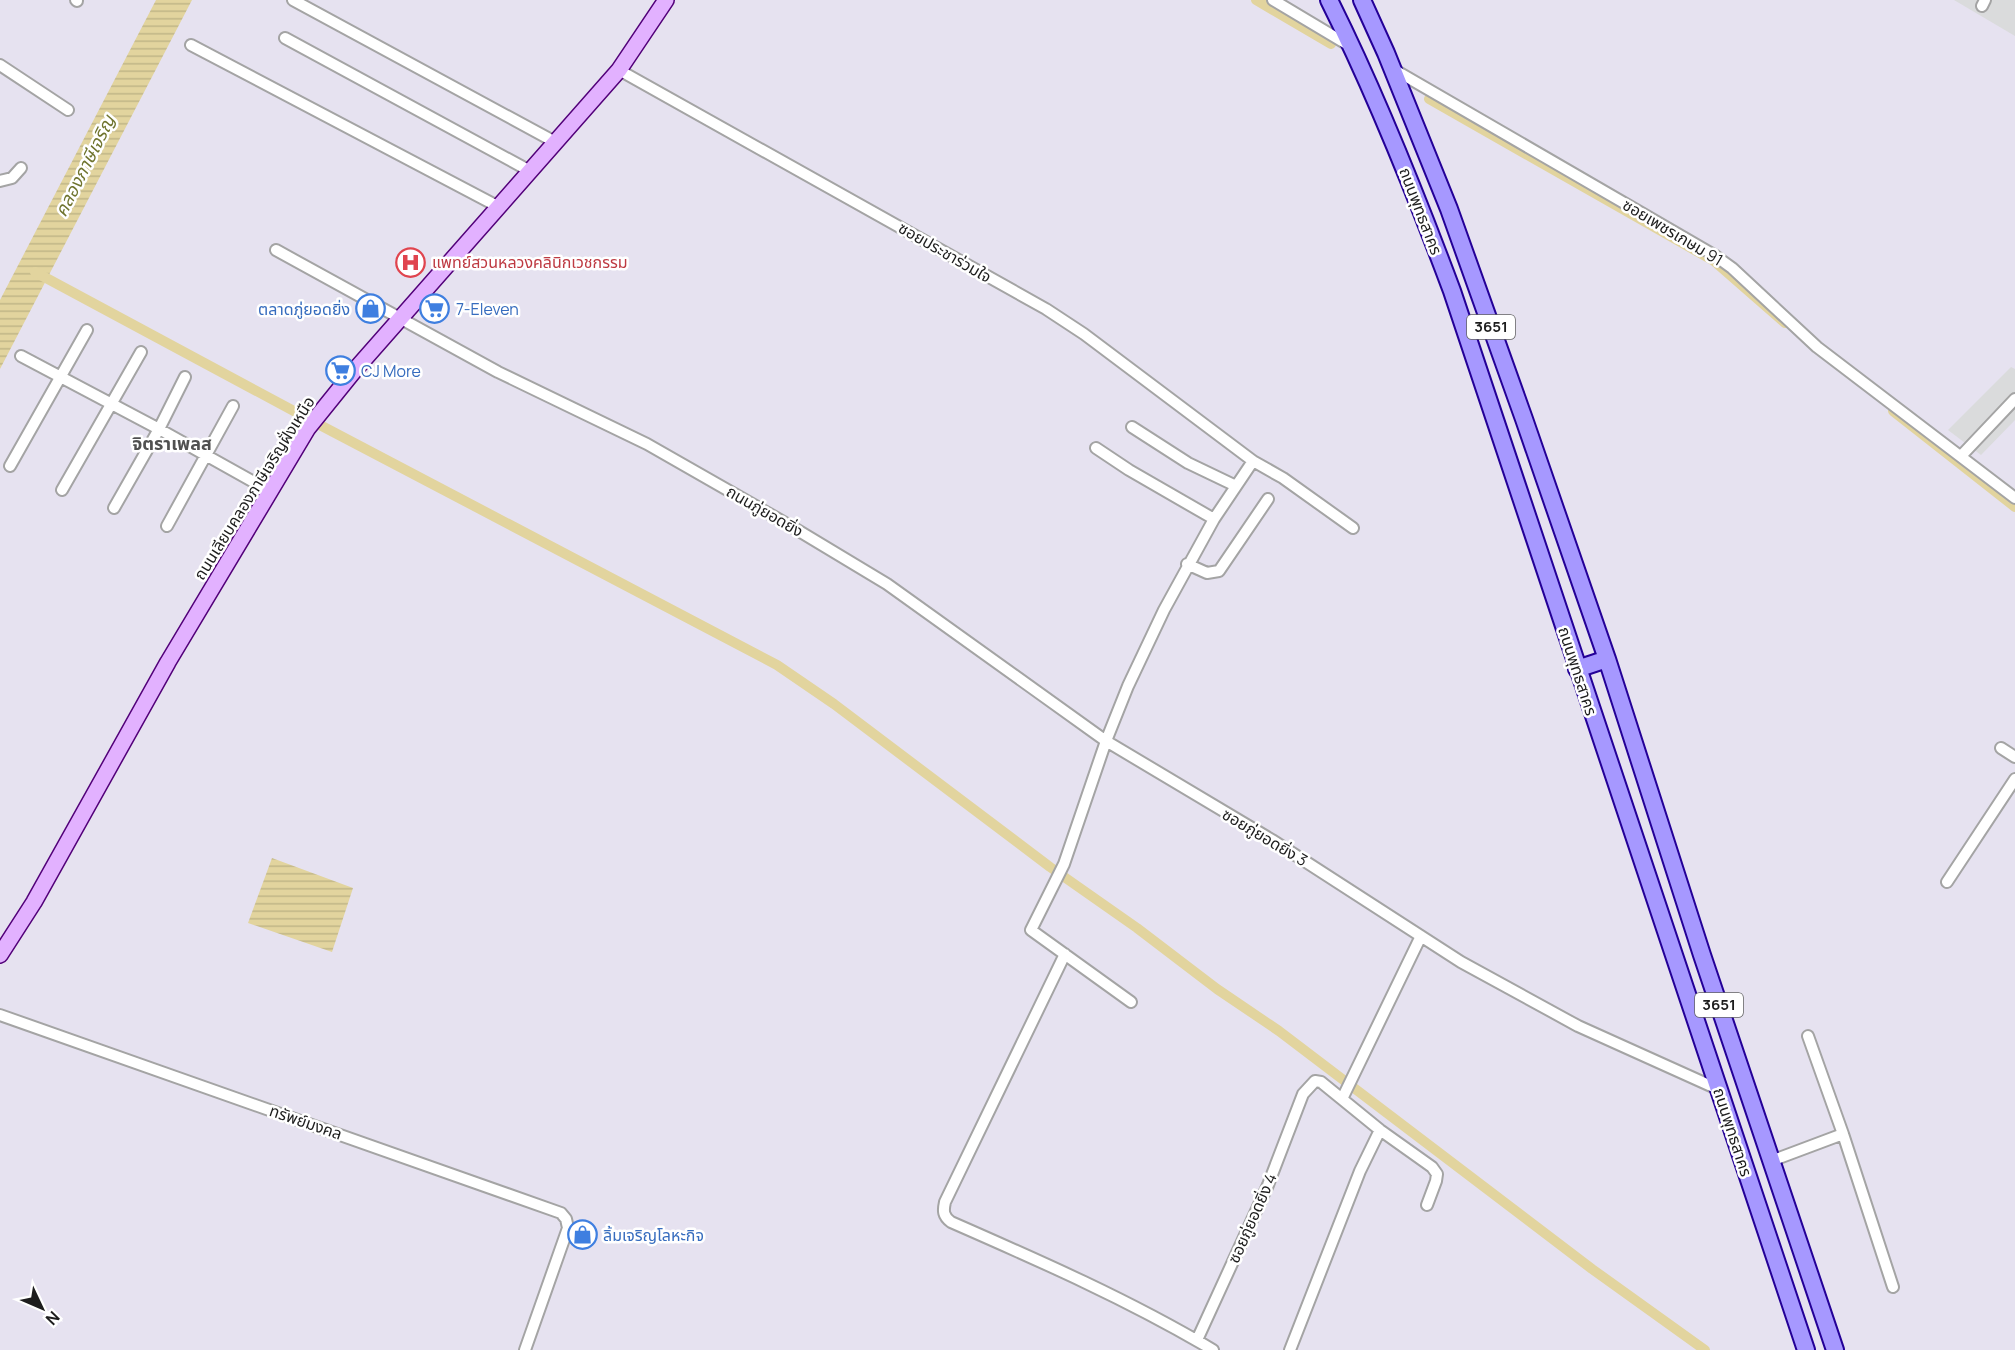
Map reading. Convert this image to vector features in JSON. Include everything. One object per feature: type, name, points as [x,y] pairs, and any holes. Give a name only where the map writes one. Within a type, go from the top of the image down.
[{"type":"main road","name":"ถนนเลียบคลองภาษีเจริญฝั่งเหนือ","points":[[0,955],[34,902],[168,662],[313,422],[401,318],[619,70],[666,0]]},
{"type":"main road","name":"ถนนพุทธสาคร","points":[[1329,0],[1388,128],[1449,285],[1806,1350]]},
{"type":"main road","name":"ถนนพุทธสาคร","points":[[1362,0],[1449,209],[1479,292],[1607,659],[1686,906],[1835,1350]]},
{"type":"main road","points":[[1577,669],[1607,659]]},
{"type":"street","points":[[293,0],[555,142]]},
{"type":"street","points":[[1273,0],[1353,48]]},
{"type":"street","points":[[285,38],[530,171]]},
{"type":"street","points":[[191,45],[499,207]]},
{"type":"street","points":[[0,65],[68,110]]},
{"type":"street","name":"ซอยเพชรเกษม 91","points":[[1392,68],[1714,255],[1732,268],[1817,347],[2015,498]]},
{"type":"street","name":"ซอยประชาร่วมใจ","points":[[619,70],[805,172],[1046,309],[1084,334],[1253,461],[1284,478],[1353,528]]},
{"type":"street","points":[[0,181],[12,178],[21,168]]},
{"type":"street","points":[[276,250],[401,318]]},
{"type":"street","name":"ถนนภู่ยอดยิ่ง","points":[[401,318],[498,372],[648,444],[794,528],[887,584],[1106,741]]},
{"type":"street","points":[[10,466],[87,330]]},
{"type":"street","points":[[62,490],[141,352]]},
{"type":"street","points":[[21,356],[270,491]]},
{"type":"street","points":[[114,508],[159,429],[184,377]]},
{"type":"street","points":[[1961,456],[2015,399]]},
{"type":"street","points":[[167,526],[233,406]]},
{"type":"street","points":[[1132,427],[1188,463],[1236,486]]},
{"type":"street","points":[[1096,448],[1129,470],[1214,519]]},
{"type":"street","points":[[1131,1002],[1031,930],[1064,864],[1106,741],[1128,686],[1187,564],[1253,461]]},
{"type":"street","points":[[1187,564],[1207,573],[1219,572],[1268,499]]},
{"type":"street","name":"ซอยภู่ยอดยิ่ง 3","points":[[1106,741],[1272,840],[1510,990],[1578,1026],[1720,1090]]},
{"type":"street","points":[[2001,748],[2015,757]]},
{"type":"street","points":[[1947,882],[2015,779]]},
{"type":"street","points":[[1421,936],[1342,1099],[1380,1130],[1432,1167],[1437,1174],[1427,1205]]},
{"type":"street","points":[[1065,954],[945,1202],[943,1210],[945,1217],[951,1222],[1127,1301],[1213,1350]]},
{"type":"street","name":"ทรัพย์มงคล","points":[[0,1015],[561,1213],[566,1218],[568,1228],[525,1350]]},
{"type":"street","points":[[1808,1036],[1893,1287]]},
{"type":"street","name":"ซอยภู่ยอดยิ่ง 4","points":[[1197,1340],[1268,1185],[1303,1094],[1315,1081],[1321,1082],[1342,1099]]},
{"type":"street","points":[[1290,1350],[1360,1171],[1380,1130]]},
{"type":"street","points":[[1771,1161],[1843,1134]]},
{"type":"shaded area","points":[[1954,0],[2015,0],[2015,36]]},
{"type":"shaded area","points":[[2011,367],[2015,369],[2015,420],[1981,455],[1948,430]]},
{"type":"water","name":"คลองภาษีเจริญ","points":[[156,0],[192,0],[0,369],[0,300]]},
{"type":"water","points":[[272,858],[353,888],[332,952],[248,923]]},
{"type":"waterway","points":[[1256,0],[1331,44]]},
{"type":"waterway","points":[[1429,99],[1714,261],[1785,323]]},
{"type":"waterway","points":[[35,272],[318,424],[777,665],[834,704],[1050,867],[1137,928],[1217,989],[1279,1031],[1592,1269],[1705,1350]]},
{"type":"waterway","points":[[1893,411],[2015,507]]},
{"type":"place","name":"แพทย์สวนหลวงคลินิกเวชกรรม","points":[[411,262]]},
{"type":"place","name":"ตลาดภู่ยอดยิ่ง","points":[[371,309]]},
{"type":"place","name":"7-Eleven","points":[[435,309]]},
{"type":"place","name":"CJ More","points":[[340,371]]},
{"type":"place","name":"ลิ้มเจริญโลหะกิจ","points":[[582,1235]]},
{"type":"district","name":"จิตราเพลส","points":[[172,444]]}]
